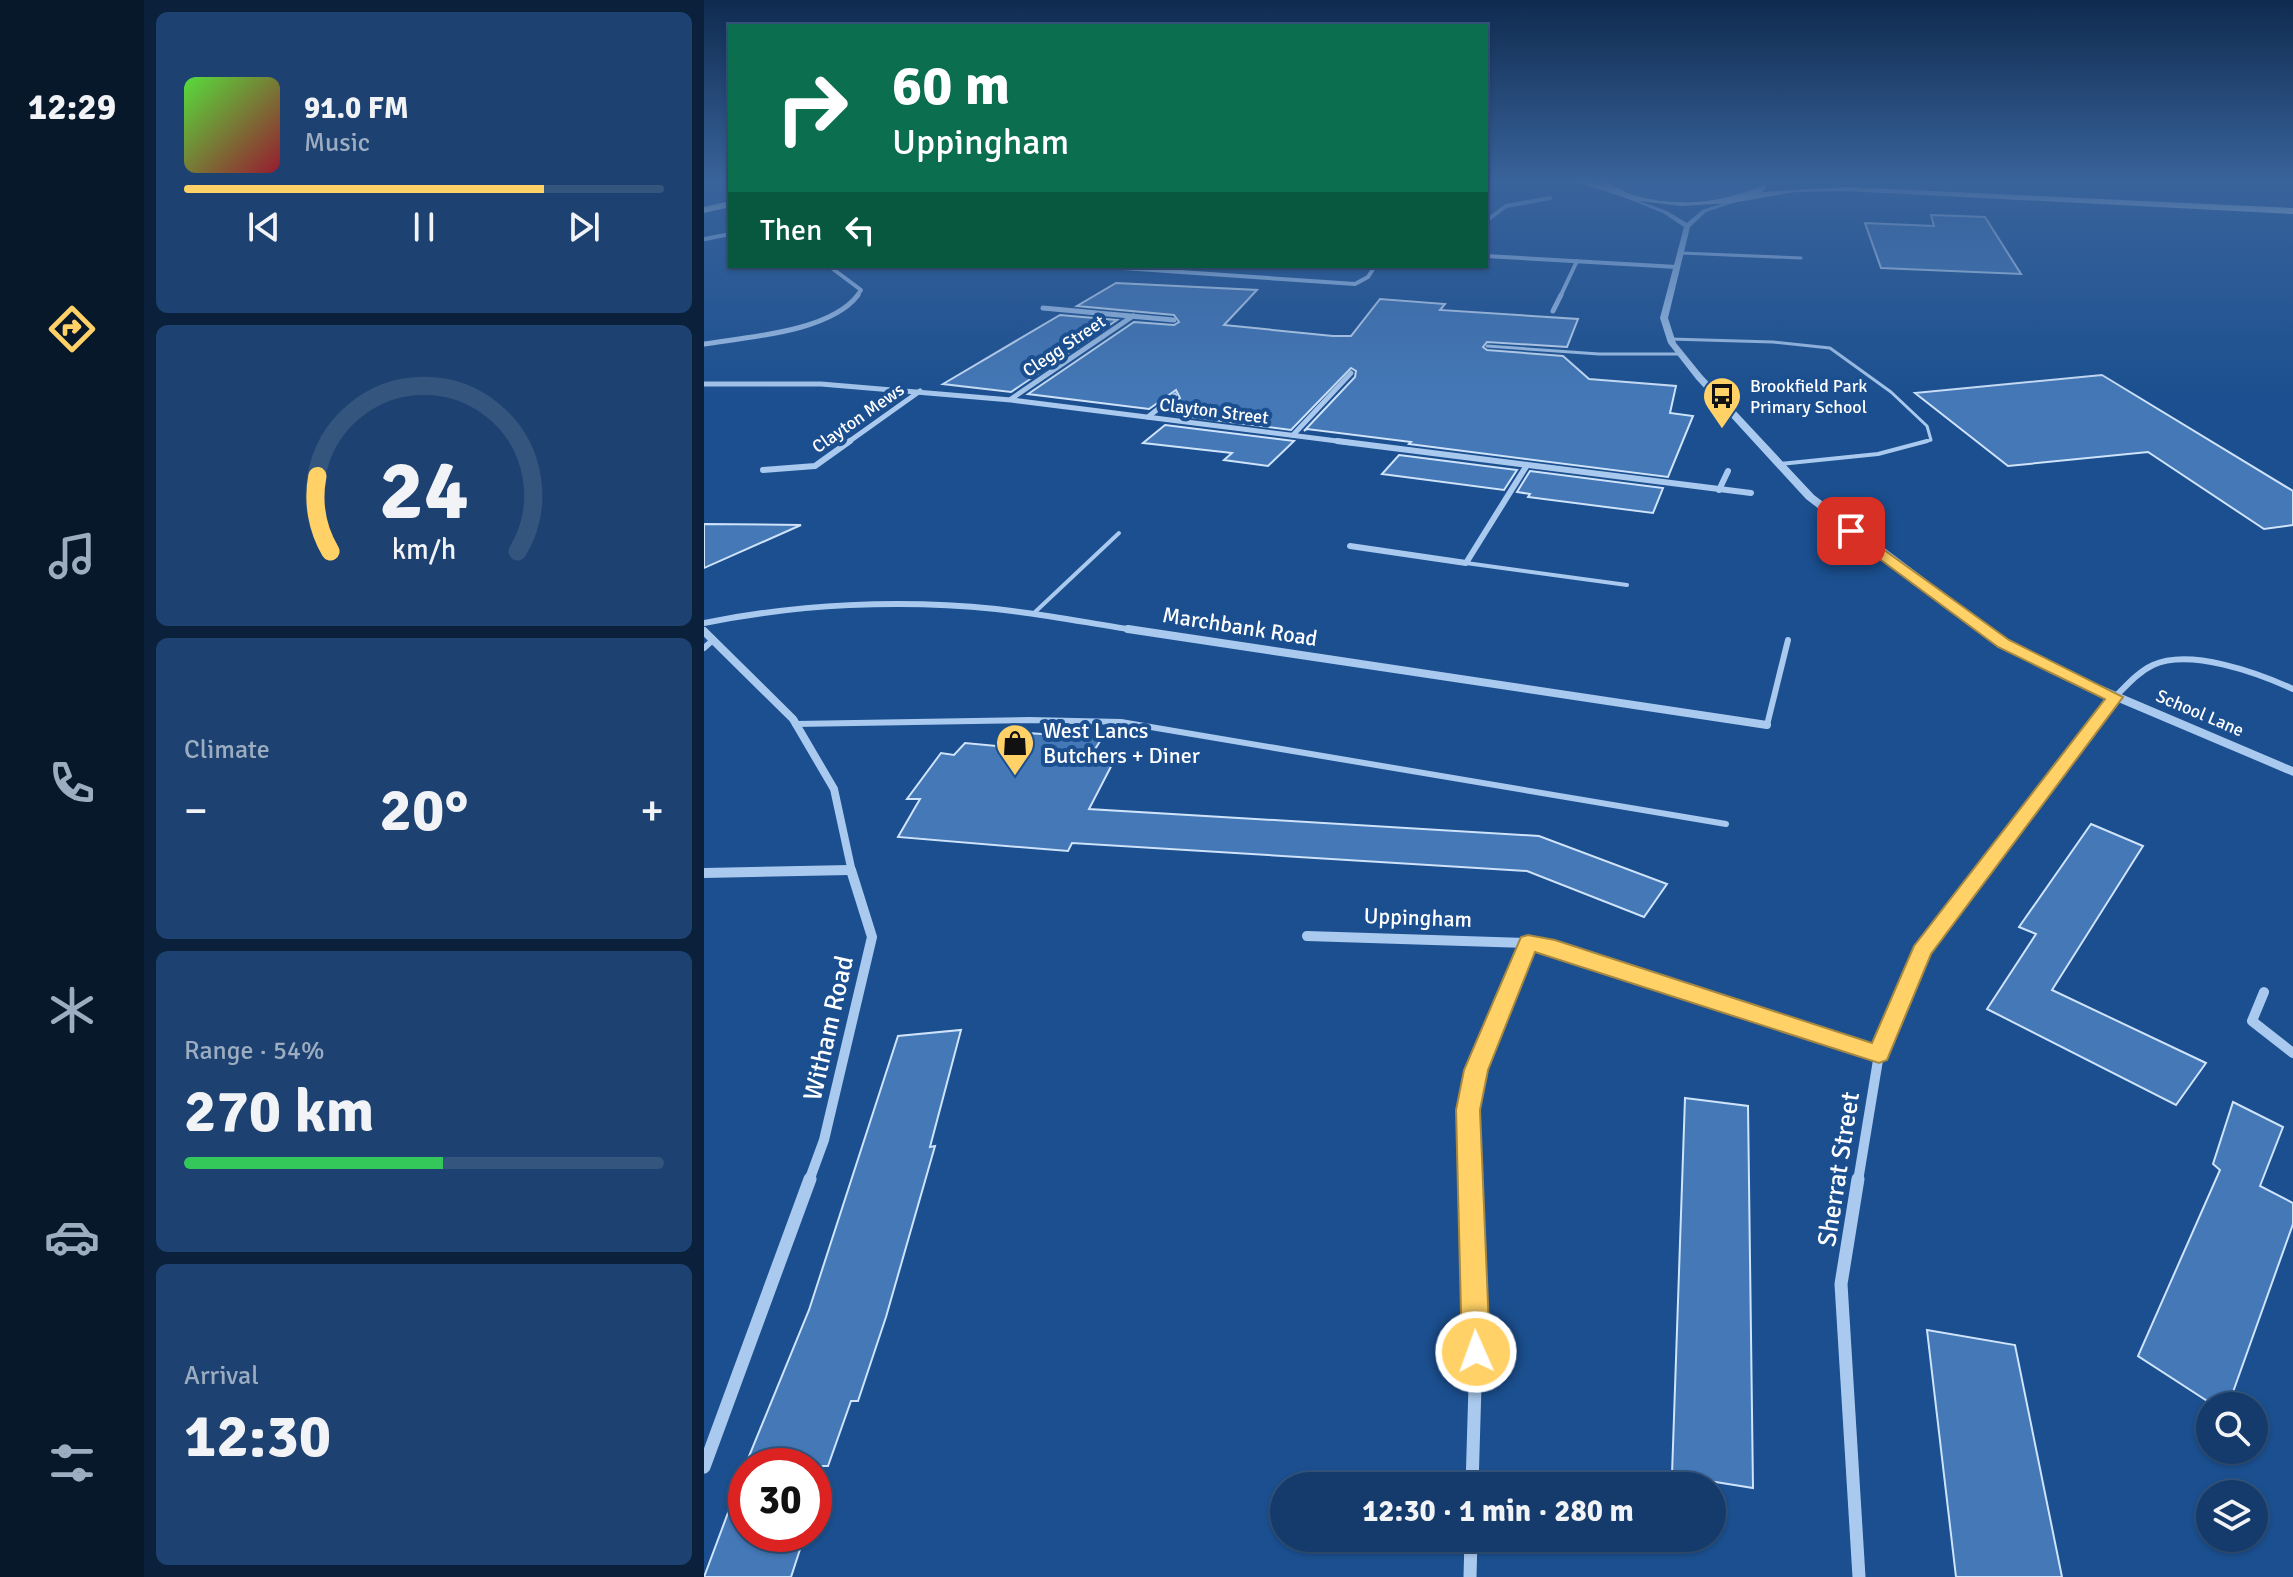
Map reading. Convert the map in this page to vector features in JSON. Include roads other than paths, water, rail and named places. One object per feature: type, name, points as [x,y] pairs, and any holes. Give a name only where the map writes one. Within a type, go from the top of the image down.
[{"type":"street","points":[[1670,339],[1664,318],[1681,255]]},
{"type":"street","points":[[1488,256],[1677,267]]},
{"type":"street","points":[[1553,311],[1577,261]]},
{"type":"street","points":[[704,344],[817,322],[857,301],[861,290],[832,268]]},
{"type":"street","points":[[1123,268],[1355,284],[1368,277],[1374,268]]},
{"type":"street","points":[[1043,308],[1174,320]]},
{"type":"street","name":"Clegg Street","points":[[1011,400],[1133,316]]},
{"type":"street","name":"School Lane","points":[[1670,339],[1680,354],[1780,464],[1833,517],[1983,630],[2056,671],[2293,772]]},
{"type":"street","points":[[1293,435],[1351,373]]},
{"type":"street","name":"Clayton Street","points":[[704,384],[801,383],[1011,400],[1751,493]]},
{"type":"street","name":"Clayton Mews","points":[[763,470],[815,466],[920,391]]},
{"type":"street","points":[[1148,417],[1175,395]]},
{"type":"street","points":[[1350,546],[1466,563],[1527,465]]},
{"type":"street","points":[[1719,490],[1728,471]]},
{"type":"street","name":"Marchbank Road","points":[[704,623],[742,614],[897,605],[1034,613],[1767,725]]},
{"type":"street","name":"Witham Road","points":[[704,631],[795,724],[834,789],[851,870],[872,937],[824,1140],[704,1467]]},
{"type":"street","name":"Sherrat Street","points":[[1859,1577],[1841,1284],[1879,1054],[1922,951],[2115,697]]},
{"type":"street","points":[[704,873],[851,870]]},
{"type":"street","name":"Uppingham","points":[[1307,936],[1528,943],[1555,948],[1879,1054]]},
{"type":"street","points":[[1472,1472],[1476,1352],[1468,1110],[1476,1070],[1528,943]]},
{"type":"street","points":[[2264,992],[2252,1021],[2293,1053]]},
{"type":"street","points":[[1470,1577],[1471,1552]]},
{"type":"lane","points":[[1719,255],[1801,258]]},
{"type":"lane","points":[[1670,339],[1773,342],[1830,348],[1891,392],[1927,426],[1931,440],[1878,454],[1780,464]]},
{"type":"lane","points":[[1487,346],[1599,354],[1680,354]]},
{"type":"lane","points":[[1034,613],[1119,533]]},
{"type":"lane","points":[[1466,563],[1627,585]]},
{"type":"lane","points":[[704,648],[713,640]]},
{"type":"lane","points":[[1767,725],[1788,640]]},
{"type":"lane","points":[[2115,697],[2142,672],[2166,661],[2193,661],[2227,667],[2293,689]]},
{"type":"lane","points":[[795,724],[1029,720],[1121,722],[1726,824]]},
{"type":"place","name":"Brookfield Park Primary School","points":[[1722,430]]},
{"type":"place","name":"West Lancs Butchers + Diner","points":[[1015,777]]}]
